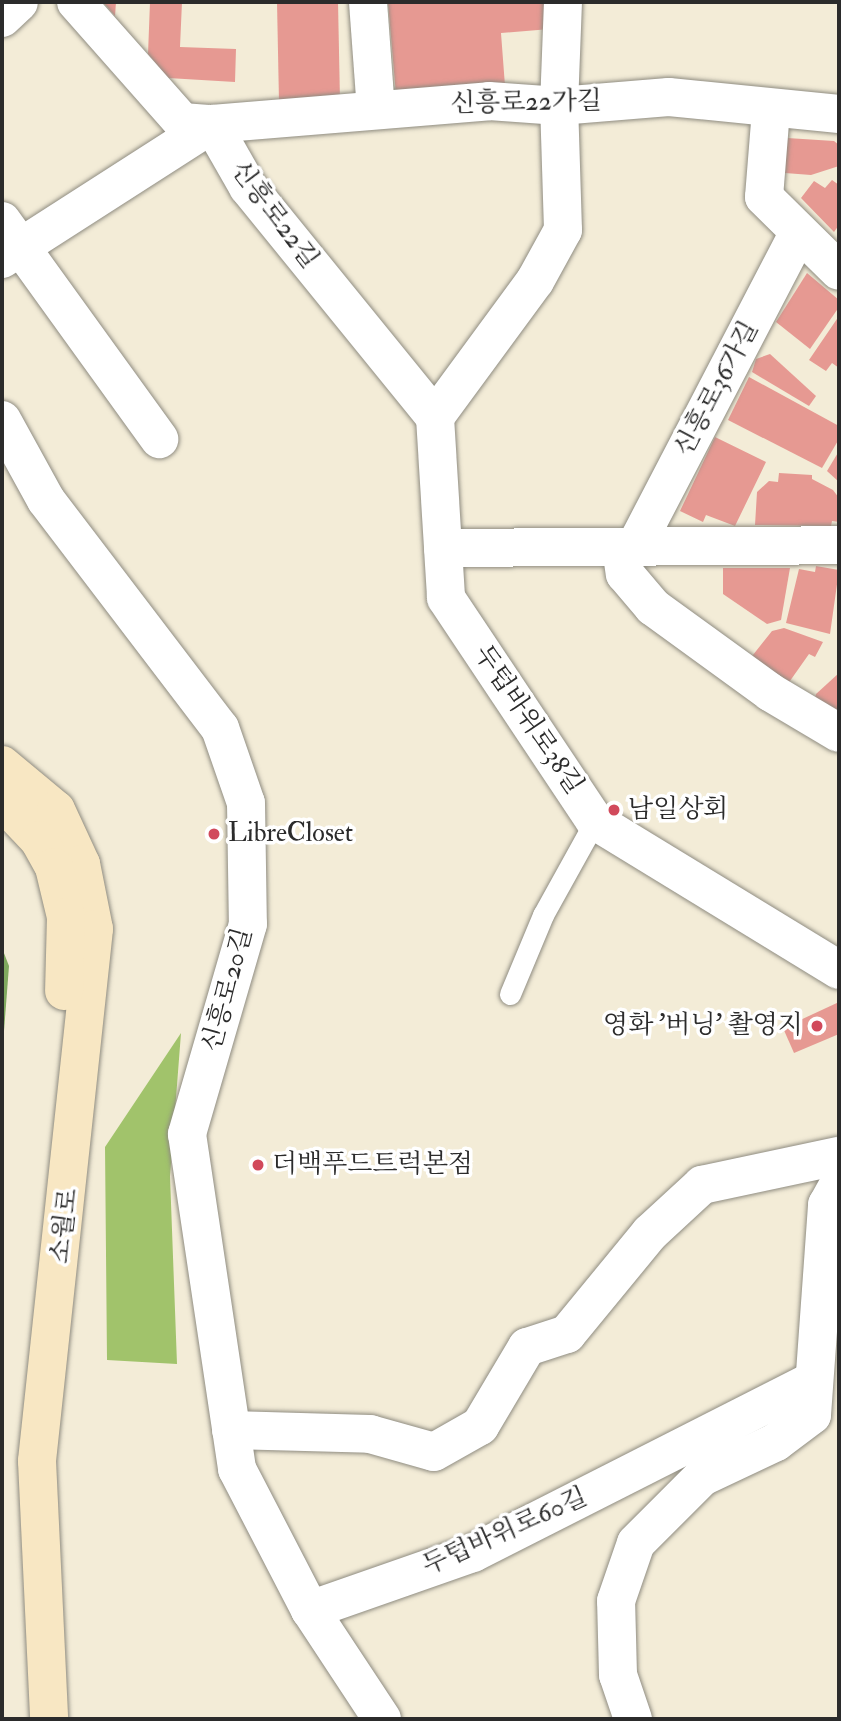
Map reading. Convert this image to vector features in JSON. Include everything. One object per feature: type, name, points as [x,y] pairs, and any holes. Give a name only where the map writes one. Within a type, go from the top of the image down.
[{"type":"main road","name":"소월로","points":[[2,765],[56,810],[81,864],[94,929],[37,1461],[50,1719]]},
{"type":"main road","name":"소월로","points":[[2,801],[39,840],[49,858],[66,917],[54,1137],[23,1464],[29,1719]]},
{"type":"street","points":[[2,18],[19,2]]},
{"type":"street","points":[[76,2],[182,122],[212,124]]},
{"type":"street","points":[[368,2],[376,110]]},
{"type":"street","points":[[563,2],[559,106],[563,230],[535,281],[435,417],[443,548],[839,545]]},
{"type":"street","name":"신흥로22가길","points":[[212,124],[489,101],[559,106],[668,97],[771,110],[839,114]]},
{"type":"street","points":[[771,110],[764,197],[839,271]]},
{"type":"street","points":[[159,439],[8,242],[212,124]]},
{"type":"street","name":"신흥로22길","points":[[212,124],[248,187],[435,417]]},
{"type":"street","name":"신흥로36가길","points":[[628,547],[799,232]]},
{"type":"street","name":"신흥로20길","points":[[2,420],[46,500],[220,727],[246,803],[248,924],[187,1134],[237,1469],[310,1610]]},
{"type":"street","points":[[628,547],[625,574],[653,607],[770,692],[839,733]]},
{"type":"street","name":"두텁바위로38길","points":[[443,548],[446,598],[595,821],[839,970]]},
{"type":"street","points":[[231,1430],[370,1434],[435,1452],[480,1426],[527,1346],[567,1334],[650,1233],[702,1185],[839,1156]]},
{"type":"street","points":[[634,1719],[618,1675],[616,1601],[636,1543],[702,1477],[776,1442],[812,1415],[812,1381],[827,1205],[839,1183]]},
{"type":"street","name":"두텁바위로60길","points":[[310,1610],[473,1552],[812,1381]]},
{"type":"street","points":[[310,1610],[382,1719]]},
{"type":"lane","points":[[510,994],[543,915],[595,821]]},
{"type":"green space","points":[[2,948],[9,966],[2,1057]]},
{"type":"green space","points":[[181,1033],[170,1176],[177,1364],[107,1360],[105,1147]]},
{"type":"building","points":[[103,2],[116,2],[115,16]]},
{"type":"building","points":[[150,2],[182,2],[180,47],[236,49],[235,82],[168,78],[148,54]]},
{"type":"building","points":[[277,2],[338,2],[340,101],[279,102]]},
{"type":"building","points":[[388,2],[547,2],[550,29],[501,33],[505,86],[396,95]]},
{"type":"building","points":[[787,138],[834,141],[839,145],[839,166],[811,175],[785,173]]},
{"type":"building","points":[[832,180],[839,185],[839,225],[834,232],[801,198],[814,181],[825,188]]},
{"type":"building","points":[[807,273],[839,300],[839,307],[810,349],[776,322]]},
{"type":"building","points":[[839,316],[839,368],[832,363],[826,371],[809,360]]},
{"type":"building","points":[[770,354],[816,396],[809,406],[752,372],[756,359]]},
{"type":"building","points":[[749,377],[839,426],[839,439],[822,468],[728,420]]},
{"type":"building","points":[[715,437],[766,462],[735,526],[706,515],[703,522],[680,511]]},
{"type":"building","points":[[839,451],[839,482],[827,471]]},
{"type":"building","points":[[779,473],[812,475],[812,479],[833,490],[839,498],[839,522],[832,521],[831,526],[755,525],[757,492],[769,481],[778,482]]},
{"type":"building","points":[[816,566],[839,570],[830,634],[786,623],[799,569],[815,572]]},
{"type":"building","points":[[723,568],[790,568],[781,620],[767,624],[723,594]]},
{"type":"building","points":[[784,628],[823,642],[815,657],[809,654],[785,688],[745,665],[772,631]]},
{"type":"building","points":[[839,673],[839,714],[812,710],[816,694]]},
{"type":"building","points":[[839,1002],[839,1034],[794,1053],[783,1028]]},
{"type":"place","name":"남일상회","points":[[614,810]]},
{"type":"place","name":"LibreCloset","points":[[214,834]]},
{"type":"place","name":"영화 '버닝' 촬영지","points":[[817,1026]]},
{"type":"place","name":"더백푸드트럭본점","points":[[258,1165]]}]
